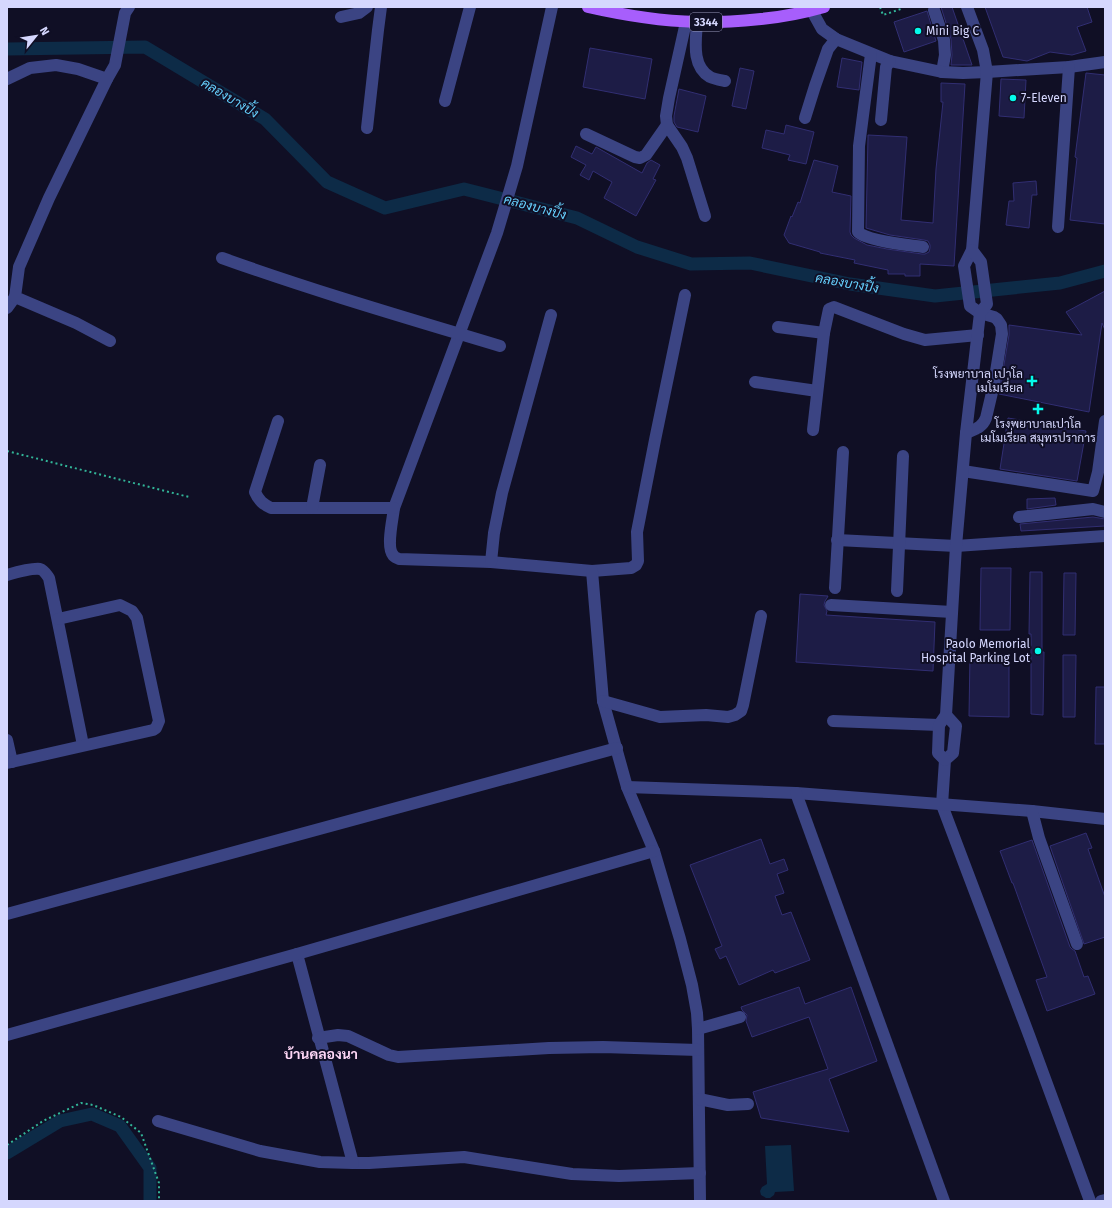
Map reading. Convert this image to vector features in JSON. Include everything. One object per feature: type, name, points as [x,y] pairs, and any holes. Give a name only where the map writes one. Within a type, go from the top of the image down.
[{"type":"main road","name":"3344","points":[[588,7],[641,17],[692,22],[755,19],[782,16],[818,9]]},
{"type":"street","points":[[341,17],[358,13],[367,7]]},
{"type":"street","points":[[367,128],[381,7]]},
{"type":"street","points":[[445,101],[470,7]]},
{"type":"street","points":[[552,7],[517,166],[497,233],[394,508],[390,542],[391,551],[394,556],[398,559],[491,562],[592,571],[631,568],[636,565],[638,561],[637,532],[685,295]]},
{"type":"street","points":[[966,433],[980,428],[986,418],[994,384],[1002,334],[1001,325],[997,319],[979,307],[964,266],[972,250],[987,72],[983,50],[967,7]]},
{"type":"street","points":[[818,9],[822,29],[836,39],[890,61],[942,72],[987,72],[1068,67],[1105,62]]},
{"type":"street","points":[[7,308],[15,297],[18,267],[49,198],[115,65],[127,10]]},
{"type":"street","points":[[934,10],[944,40],[945,55],[942,72]]},
{"type":"street","points":[[692,22],[696,55],[700,66],[704,73],[711,78],[725,82]]},
{"type":"street","points":[[692,22],[669,98],[666,116],[667,125],[682,147],[687,158],[705,216]]},
{"type":"street","points":[[805,118],[828,49],[836,39]]},
{"type":"street","points":[[871,54],[859,146],[858,232],[870,238],[923,247]]},
{"type":"street","points":[[881,120],[886,67],[890,61]]},
{"type":"street","points":[[7,79],[30,68],[56,65],[78,69],[107,80]]},
{"type":"street","points":[[1058,227],[1068,67]]},
{"type":"street","points":[[586,134],[640,158],[646,155],[667,125]]},
{"type":"street","points":[[945,760],[938,753],[939,725],[946,715],[956,546],[966,433],[978,335],[981,262],[972,250]]},
{"type":"street","points":[[222,258],[348,300],[500,346]]},
{"type":"street","points":[[15,297],[76,322],[110,341]]},
{"type":"street","points":[[813,430],[824,333],[829,309],[834,307],[904,334],[925,340],[978,335]]},
{"type":"street","points":[[491,562],[494,533],[502,493],[551,315]]},
{"type":"street","points":[[778,327],[824,333]]},
{"type":"street","points":[[755,382],[818,391]]},
{"type":"street","points":[[278,420],[256,492],[258,500],[264,505],[272,508],[394,508]]},
{"type":"street","points":[[1093,509],[1093,491],[1098,472],[1105,421]]},
{"type":"street","points":[[835,588],[843,452]]},
{"type":"street","points":[[898,591],[903,456]]},
{"type":"street","points":[[312,508],[320,465]]},
{"type":"street","points":[[963,472],[1093,491]]},
{"type":"street","points":[[1019,517],[1093,509],[1105,512]]},
{"type":"street","points":[[837,540],[956,546],[1105,536]]},
{"type":"street","points":[[7,575],[41,569],[49,578],[84,745]]},
{"type":"street","points":[[592,571],[603,701],[627,786],[654,851],[692,985],[698,1029],[700,1201],[707,1201]]},
{"type":"street","points":[[7,740],[9,763],[153,730],[156,728],[159,721],[137,618],[132,610],[120,605],[58,619]]},
{"type":"street","points":[[832,605],[952,612]]},
{"type":"street","points":[[603,701],[660,717],[706,715],[728,717],[736,715],[741,711],[743,705],[761,616]]},
{"type":"street","points":[[946,715],[956,726],[953,753],[945,760],[942,805],[1029,1034],[1090,1201]]},
{"type":"street","points":[[832,721],[939,725]]},
{"type":"street","points":[[7,914],[617,748]]},
{"type":"street","points":[[627,786],[796,792],[942,805],[1032,811],[1104,820]]},
{"type":"street","points":[[796,792],[944,1201]]},
{"type":"street","points":[[1032,811],[1036,829],[1046,858],[1078,944]]},
{"type":"street","points":[[7,1035],[297,954],[654,851]]},
{"type":"street","points":[[297,954],[318,1038],[353,1163]]},
{"type":"street","points":[[698,1029],[740,1017]]},
{"type":"street","points":[[318,1038],[338,1035],[348,1036],[389,1055],[398,1057],[550,1048],[603,1047],[698,1050]]},
{"type":"street","points":[[699,1099],[728,1105],[748,1104]]},
{"type":"street","points":[[158,1121],[260,1151],[320,1162],[370,1163],[464,1157],[572,1174],[619,1176],[700,1173]]},
{"type":"street","points":[[1101,1201],[1105,1200]]},
{"type":"path","points":[[880,7],[883,15],[900,8]]},
{"type":"path","points":[[7,451],[189,498]]},
{"type":"path","points":[[7,1145],[43,1121],[81,1103],[93,1105],[121,1117],[141,1133],[159,1183],[159,1201]]},
{"type":"water","points":[[791,1145],[794,1191],[775,1192],[770,1198],[766,1198],[761,1195],[760,1191],[762,1187],[767,1184],[765,1146]]},
{"type":"building","points":[[941,7],[952,7],[972,65],[951,65],[951,39]]},
{"type":"building","points":[[985,7],[1087,7],[1092,22],[1077,27],[1086,51],[1072,55],[1050,52],[1027,61],[1003,57]]},
{"type":"building","name":"Mini Big C","points":[[927,11],[936,41],[904,52],[894,22]]},
{"type":"building","points":[[590,48],[652,59],[645,99],[583,87]]},
{"type":"building","points":[[842,58],[862,62],[859,90],[837,87]]},
{"type":"building","points":[[740,68],[754,71],[746,109],[732,106]]},
{"type":"building","points":[[1086,73],[1105,75],[1105,224],[1070,220],[1077,158],[1075,157]]},
{"type":"building","name":"7-Eleven","points":[[1001,79],[1026,80],[1024,118],[999,116]]},
{"type":"building","points":[[941,83],[965,84],[954,266],[920,264],[920,276],[888,274],[888,270],[854,263],[855,260],[820,253],[789,243],[784,235],[798,202],[800,203],[814,160],[838,166],[832,192],[851,196],[850,232],[854,238],[867,245],[887,249],[922,254],[929,252],[930,245],[928,241],[890,235],[866,228],[868,135],[907,137],[901,220],[933,223],[936,169],[943,102],[941,102]]},
{"type":"building","points":[[679,89],[706,96],[698,132],[677,127],[674,122]]},
{"type":"building","points":[[786,125],[814,132],[806,164],[788,160],[790,155],[762,148],[766,130],[784,134]]},
{"type":"building","points":[[576,146],[592,154],[596,147],[642,173],[647,163],[651,160],[660,165],[653,179],[656,180],[636,216],[604,198],[612,182],[593,171],[589,180],[580,175],[586,165],[571,157]]},
{"type":"building","points":[[1036,181],[1037,195],[1032,195],[1029,228],[1006,225],[1009,201],[1014,201],[1013,183]]},
{"type":"building","points":[[1105,291],[1105,330],[1102,323],[1089,412],[999,394],[1009,335],[1009,325],[1082,335],[1066,312]]},
{"type":"building","points":[[1008,418],[1086,431],[1077,481],[1000,469]]},
{"type":"building","points":[[1055,498],[1056,505],[1027,509],[1027,499]]},
{"type":"building","points":[[1093,517],[1105,519],[1105,526],[1021,531],[1020,524]]},
{"type":"building","points":[[981,568],[1011,568],[1010,630],[980,630]]},
{"type":"building","points":[[1030,572],[1042,572],[1042,652],[1044,652],[1043,715],[1031,714],[1031,634],[1029,634]]},
{"type":"building","points":[[1064,573],[1076,573],[1075,635],[1063,635]]},
{"type":"building","points":[[800,594],[828,596],[824,605],[827,611],[826,615],[935,622],[933,671],[796,662]]},
{"type":"building","points":[[970,654],[1009,655],[1009,717],[969,716]]},
{"type":"building","points":[[1063,655],[1076,655],[1075,717],[1063,717]]},
{"type":"building","points":[[1096,687],[1105,687],[1105,744],[1095,744]]},
{"type":"building","points":[[1086,833],[1092,848],[1088,849],[1105,897],[1105,937],[1084,944],[1050,846]]},
{"type":"building","points":[[761,839],[770,864],[784,859],[788,870],[777,874],[784,893],[775,896],[782,915],[791,912],[810,960],[775,973],[773,970],[739,985],[726,956],[720,959],[715,949],[722,946],[690,865]]},
{"type":"building","points":[[1032,840],[1070,947],[1075,951],[1084,977],[1088,976],[1095,994],[1047,1011],[1036,980],[1047,977],[1000,851]]},
{"type":"building","points":[[799,987],[805,1004],[851,987],[877,1061],[829,1079],[849,1132],[761,1118],[753,1092],[828,1069],[809,1017],[752,1037],[746,1021],[747,1015],[742,1010],[741,1007]]},
{"type":"waterway","name":"คลองบางปิ้ง","points":[[7,49],[145,47],[265,119],[327,182],[385,208],[464,189],[577,218],[637,247],[691,264],[750,263],[850,284],[935,296],[1060,283],[1105,271]]},
{"type":"waterway","points":[[7,1153],[60,1121],[92,1114],[120,1126],[150,1168],[150,1201]]},
{"type":"place","name":"Mini Big C","points":[[918,31]]},
{"type":"place","name":"7-Eleven","points":[[1013,98]]},
{"type":"place","name":"โรงพยาบาล เปาโล เมโมเรี่ยล","points":[[1032,381]]},
{"type":"place","name":"โรงพยาบาลเปาโล เมโมเรี่ยล สมุทรปราการ","points":[[1038,409]]},
{"type":"place","name":"Paolo Memorial Hospital Parking Lot","points":[[1038,651]]},
{"type":"district","name":"บ้านคลองนา","points":[[321,1054]]}]
